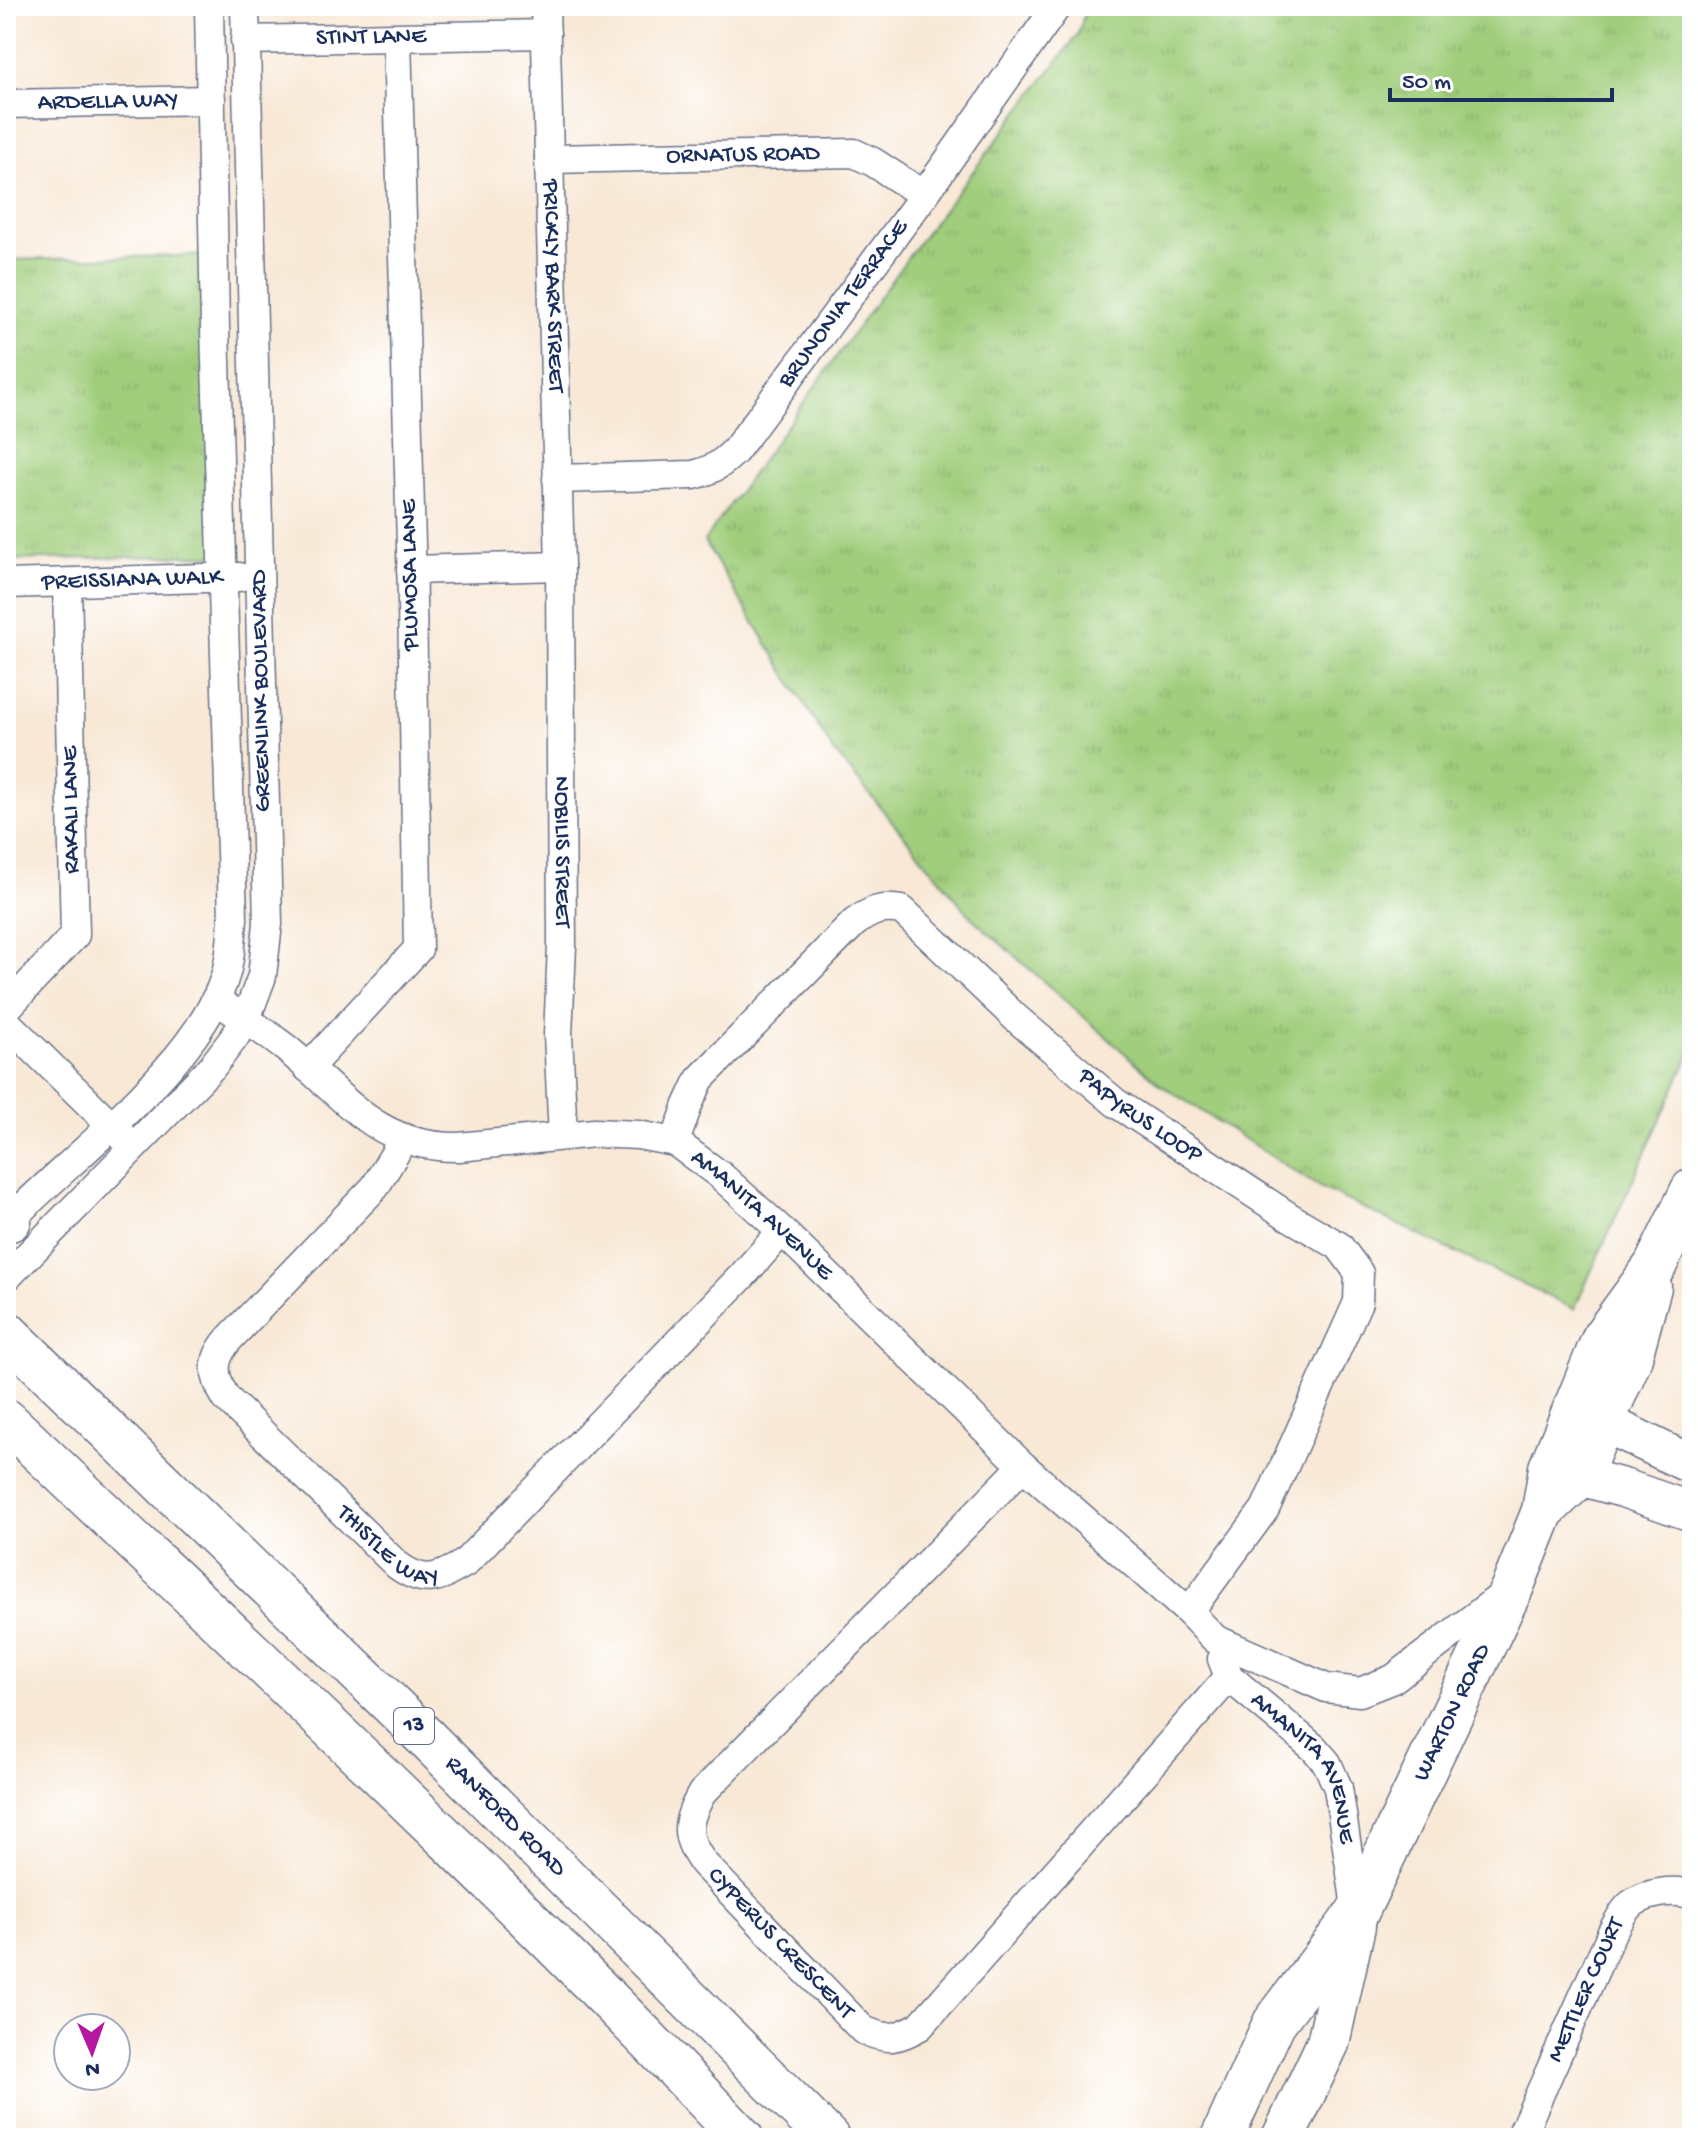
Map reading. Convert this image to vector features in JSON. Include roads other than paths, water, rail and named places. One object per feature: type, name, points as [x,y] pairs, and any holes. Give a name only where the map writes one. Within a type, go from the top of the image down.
[{"type":"main road","name":"WARTON ROAD","points":[[1222,2138],[1274,2023],[1357,1913],[1512,1588],[1543,1511],[1565,1473],[1589,1416],[1604,1336],[1655,1266],[1692,1190]]},
{"type":"main road","name":"RANFORD ROAD","points":[[6,1332],[518,1830],[828,2138]]},
{"type":"main road","name":"13","points":[[6,1420],[353,1750],[631,2021],[742,2138]]},
{"type":"main road","points":[[518,1830],[536,1877],[616,1952],[637,1984],[638,2005],[631,2021]]},
{"type":"main road","name":"WARTON ROAD","points":[[1283,2138],[1328,2043],[1357,1913]]},
{"type":"street","name":"GREENLINK BOULEVARD","points":[[7,1221],[170,1066],[215,1000],[229,960],[233,918],[209,6]]},
{"type":"street","name":"GREENLINK BOULEVARD","points":[[6,1278],[212,1067],[246,1019],[262,976],[268,924],[245,6]]},
{"type":"street","name":"BRUNONIA TERRACE","points":[[557,479],[693,475],[723,463],[924,195],[1057,6]]},
{"type":"street","name":"STINT LANE","points":[[245,40],[397,38],[546,20]]},
{"type":"street","name":"PRICKLY BARK STREET","points":[[546,20],[560,566]]},
{"type":"street","name":"PLUMOSA LANE","points":[[308,1068],[418,949],[397,38]]},
{"type":"street","name":"ARDELLA WAY","points":[[6,104],[211,100]]},
{"type":"street","name":"ORNATUS ROAD","points":[[549,159],[854,153],[924,195]]},
{"type":"street","points":[[411,570],[560,566]]},
{"type":"street","name":"NOBILIS STREET","points":[[560,566],[562,946],[558,1035],[563,1136]]},
{"type":"street","name":"PREISSIANA WALK","points":[[6,584],[259,576]]},
{"type":"street","name":"RAKALI LANE","points":[[6,1009],[75,935],[67,583]]},
{"type":"street","name":"PAPYRUS LOOP","points":[[675,1142],[700,1079],[854,923],[868,912],[884,906],[902,910],[1007,1010],[1116,1103],[1339,1246],[1359,1273],[1358,1302],[1265,1509],[1189,1612]]},
{"type":"street","name":"AMANITA AVENUE","points":[[215,1000],[246,1019],[372,1124],[403,1140],[440,1147],[563,1136],[638,1135],[675,1142],[720,1175],[782,1231],[1023,1466],[1189,1612],[1215,1639],[1326,1688],[1360,1692],[1393,1679],[1512,1588]]},
{"type":"street","points":[[6,1022],[133,1147]]},
{"type":"street","name":"THISTLE WAY","points":[[403,1140],[375,1187],[219,1350],[214,1364],[217,1383],[226,1398],[397,1565],[411,1575],[426,1579],[445,1575],[465,1563],[782,1231]]},
{"type":"street","points":[[1589,1416],[1692,1465]]},
{"type":"street","name":"CYPERUS CRESCENT","points":[[1023,1466],[702,1793],[693,1810],[688,1828],[691,1846],[703,1863],[863,2030],[880,2037],[898,2038],[920,2026],[1229,1677]]},
{"type":"street","points":[[1565,1473],[1623,1488],[1692,1512]]},
{"type":"street","name":"AMANITA AVENUE","points":[[1215,1639],[1229,1677],[1314,1748],[1327,1763],[1338,1788],[1357,1913]]},
{"type":"street","name":"METTLER COURT","points":[[1520,2138],[1612,1932],[1630,1905],[1651,1894],[1684,1892],[1692,1895]]}]
